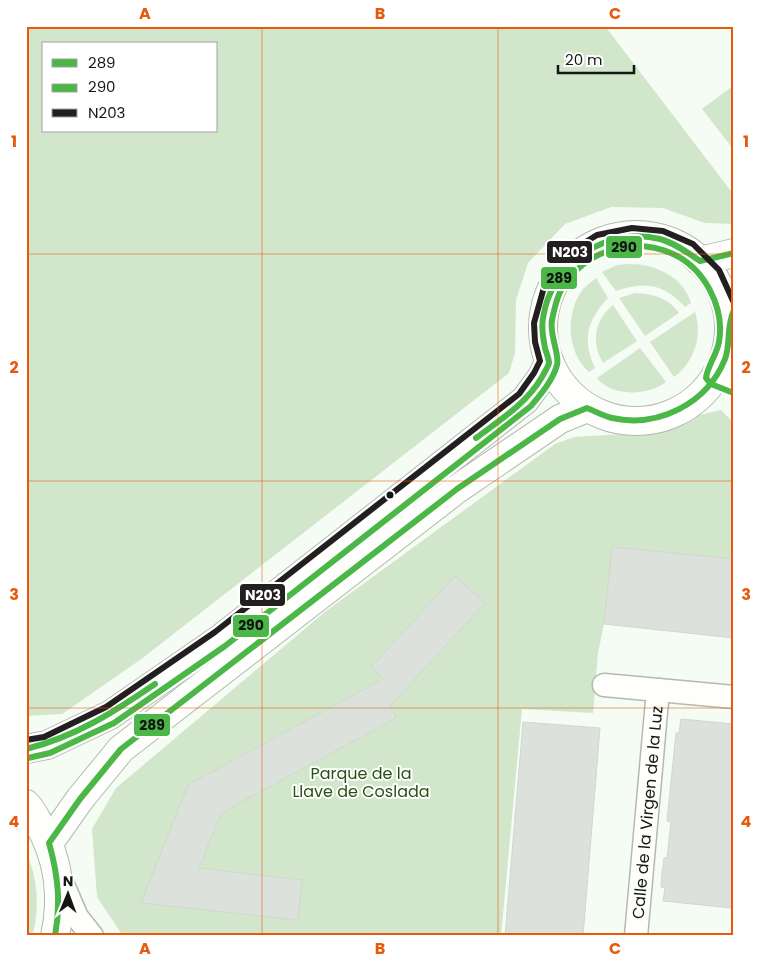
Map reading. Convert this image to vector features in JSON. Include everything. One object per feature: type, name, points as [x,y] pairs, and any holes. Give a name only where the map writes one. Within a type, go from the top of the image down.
[{"type":"main road","points":[[638,236],[660,239],[681,247],[700,261],[714,278],[731,314],[724,380],[704,392],[690,404],[663,417],[637,421],[611,418],[587,408],[571,396],[558,380],[549,362],[543,340],[543,318],[549,296],[559,276],[575,259],[587,250],[615,238],[638,236]]},
{"type":"main road","points":[[700,261],[734,253]]},
{"type":"main road","points":[[26,749],[47,745],[110,715],[220,639],[525,400],[542,377],[549,362]]},
{"type":"main road","points":[[50,843],[80,799],[121,749],[457,489],[560,419],[587,408]]},
{"type":"main road","points":[[26,804],[50,843],[58,873],[60,914],[55,936]]},
{"type":"street","name":"Calle de la Virgen de la Luz","points":[[604,685],[734,697]]},
{"type":"street","name":"Calle de la Virgen de la Luz","points":[[636,936],[658,690]]},
{"type":"street","points":[[58,873],[77,917],[92,936]]},
{"type":"green space","points":[[26,26],[605,26],[734,195],[734,224],[705,223],[663,208],[611,207],[565,224],[528,263],[516,300],[515,353],[509,373],[140,660],[62,714],[26,716]]},
{"type":"green space","points":[[734,85],[734,150],[702,109]]},
{"type":"green space","points":[[617,265],[649,266],[667,273],[682,286],[691,303],[685,307],[669,293],[654,287],[636,286],[616,291],[602,272]]},
{"type":"green space","points":[[596,278],[608,298],[591,322],[588,339],[591,358],[595,368],[589,372],[581,364],[572,343],[571,319],[578,297],[584,288]]},
{"type":"green space","points":[[635,293],[659,297],[670,303],[679,313],[645,336],[619,298]]},
{"type":"green space","points":[[613,305],[637,341],[603,363],[597,347],[596,332],[602,318]]},
{"type":"green space","points":[[695,312],[698,330],[695,348],[687,364],[674,377],[650,342]]},
{"type":"green space","points":[[640,348],[666,382],[650,390],[630,392],[612,389],[597,378]]},
{"type":"green space","name":"Parque de la Llave de Coslada","points":[[721,410],[734,423],[734,559],[612,547],[604,624],[598,653],[593,713],[522,709],[501,936],[123,936],[97,897],[92,829],[116,788],[326,611],[555,444],[574,437],[640,433],[665,423]]},
{"type":"green space","points":[[26,853],[33,872],[37,905],[32,936],[26,936]]},
{"type":"building","points":[[612,547],[734,559],[734,638],[604,624]]},
{"type":"building","points":[[455,576],[485,603],[390,706],[396,718],[221,813],[199,868],[302,880],[298,920],[141,903],[188,785],[383,679],[371,667]]},
{"type":"building","points":[[681,719],[734,724],[734,892],[732,908],[663,901],[665,888],[661,887],[662,873],[664,858],[667,858],[671,822],[667,821],[676,733],[679,733]]},
{"type":"building","points":[[523,722],[600,728],[583,936],[505,936]]},
{"type":"transit line","name":"N203","points":[[26,740],[44,737],[106,707],[215,632],[519,394],[540,361],[535,342],[534,323],[546,280],[568,253],[597,235],[632,228],[663,231],[693,244],[719,270],[734,303]]},
{"type":"transit line","name":"289","points":[[476,438],[521,403],[542,377],[549,363],[542,329],[548,298],[557,281],[569,265],[584,253],[601,244],[620,238],[640,236],[671,243],[700,261],[734,253]]},
{"type":"transit line","name":"290","points":[[28,758],[50,753],[114,723],[225,646],[531,406],[550,381],[557,365],[558,361],[551,326],[559,294],[573,274],[597,256],[612,250],[642,246],[673,254],[684,260],[694,269],[710,290],[719,315],[719,342],[706,378],[711,384],[731,392]]},
{"type":"transit line","name":"289","points":[[55,936],[58,889],[49,843],[80,799],[121,749],[457,489],[560,419],[587,408],[612,418],[629,420],[647,419],[663,416],[693,400],[706,389],[717,375],[725,359],[730,322],[734,310]]},
{"type":"transit line","name":"289","points":[[26,749],[78,731],[109,714],[155,684]]}]
